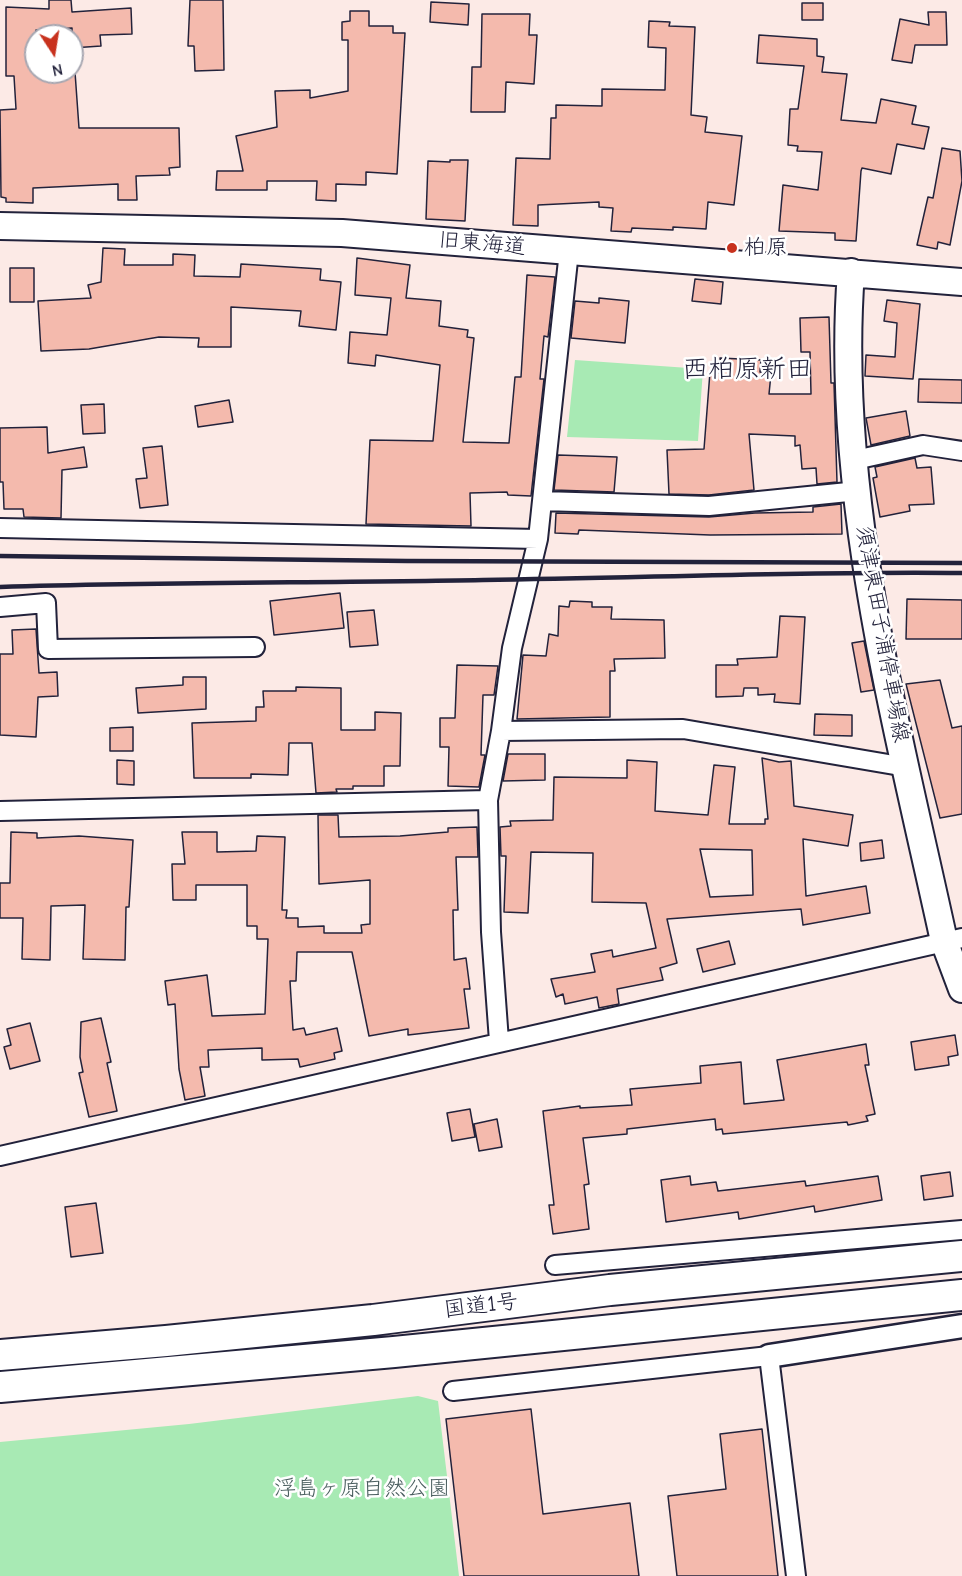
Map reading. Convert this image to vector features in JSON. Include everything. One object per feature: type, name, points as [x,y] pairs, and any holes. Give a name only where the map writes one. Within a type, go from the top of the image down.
[{"type":"highway","name":"国道1号","points":[[0,1355],[373,1320],[610,1290],[962,1256]]},
{"type":"highway","name":"国道1号","points":[[0,1388],[394,1352],[962,1295]]},
{"type":"main road","name":"旧東海道","points":[[0,226],[331,233],[962,282]]},
{"type":"main road","name":"須津東田子浦停車場線","points":[[850,272],[846,332],[866,572],[906,767],[953,940],[962,989]]},
{"type":"street","points":[[499,1041],[490,932],[488,800],[501,731],[512,648],[538,538],[569,251]]},
{"type":"street","points":[[855,460],[923,445],[962,451]]},
{"type":"street","points":[[542,501],[709,506],[858,491]]},
{"type":"street","points":[[0,528],[538,538]]},
{"type":"street","points":[[0,607],[46,603],[48,649],[255,647]]},
{"type":"street","points":[[501,731],[683,729],[906,767]]},
{"type":"street","points":[[0,811],[488,800]]},
{"type":"street","points":[[0,1156],[499,1041],[953,940]]},
{"type":"street","points":[[555,1265],[962,1230]]},
{"type":"street","points":[[453,1391],[769,1356],[962,1326]]},
{"type":"street","points":[[769,1356],[795,1576]]},
{"type":"green space","points":[[575,360],[703,369],[698,441],[567,437]]},
{"type":"green space","name":"浮島ヶ原自然公園","points":[[418,1396],[438,1401],[459,1576],[0,1576],[0,1442],[189,1424]]},
{"type":"building","points":[[49,0],[71,0],[72,12],[131,8],[132,34],[100,35],[101,46],[84,47],[84,24],[24,24],[24,84],[76,84],[79,128],[179,128],[180,167],[169,168],[170,175],[136,176],[137,200],[118,200],[118,184],[33,188],[33,203],[6,202],[6,198],[1,197],[0,110],[16,109],[14,76],[6,76],[6,7],[49,9]]},
{"type":"building","points":[[190,0],[223,0],[224,70],[195,71],[194,46],[188,46]]},
{"type":"building","points":[[431,2],[469,4],[468,25],[430,22]]},
{"type":"building","points":[[802,3],[823,3],[823,20],[802,20]]},
{"type":"building","points":[[350,11],[369,11],[369,26],[393,26],[393,33],[405,33],[397,174],[366,172],[366,185],[336,184],[336,201],[316,200],[317,181],[267,181],[267,190],[216,190],[217,171],[243,171],[236,136],[277,127],[275,91],[310,90],[310,98],[348,91],[348,40],[342,40],[342,22],[350,21]]},
{"type":"building","points":[[928,12],[946,12],[947,45],[915,45],[912,63],[892,60],[900,19],[929,25]]},
{"type":"building","points":[[482,14],[530,14],[529,35],[537,35],[534,84],[506,82],[505,112],[471,112],[472,67],[481,67]]},
{"type":"building","points":[[649,21],[670,22],[669,26],[695,27],[691,115],[707,117],[705,132],[742,136],[734,205],[708,202],[706,229],[673,227],[673,230],[632,228],[631,232],[611,231],[613,208],[599,207],[599,202],[538,205],[538,226],[513,225],[516,158],[550,159],[551,118],[556,118],[556,105],[602,106],[602,89],[665,90],[666,48],[648,47]]},
{"type":"building","points":[[759,35],[817,39],[817,56],[824,57],[822,72],[847,74],[841,120],[876,123],[881,99],[916,106],[912,124],[929,127],[924,149],[897,144],[891,174],[862,168],[856,241],[835,240],[835,233],[779,231],[783,185],[818,190],[822,152],[797,151],[798,146],[788,145],[790,109],[798,109],[804,66],[757,63]]},
{"type":"building","points":[[942,148],[960,151],[962,181],[950,245],[938,242],[937,249],[917,245],[928,197],[933,198]]},
{"type":"building","points":[[450,160],[468,160],[465,221],[426,219],[428,161],[450,162]]},
{"type":"building","points":[[103,248],[125,249],[124,265],[173,265],[173,254],[195,255],[194,276],[240,277],[241,264],[321,269],[320,280],[341,282],[336,330],[299,326],[301,311],[231,307],[231,347],[198,347],[199,338],[159,337],[89,349],[41,351],[38,301],[91,298],[88,285],[101,282]]},
{"type":"building","points":[[357,258],[410,265],[406,298],[441,301],[439,326],[468,330],[467,337],[474,338],[463,442],[509,443],[515,377],[521,377],[527,275],[555,277],[548,337],[544,336],[540,379],[544,379],[531,496],[508,495],[507,492],[470,493],[471,526],[366,524],[370,440],[433,441],[440,365],[376,355],[375,366],[348,363],[350,332],[387,335],[391,298],[355,295]]},
{"type":"building","points":[[10,268],[34,268],[34,302],[10,302]]},
{"type":"building","points":[[695,279],[723,282],[721,304],[692,301]]},
{"type":"building","points":[[599,298],[629,301],[625,343],[571,338],[575,301],[599,303]]},
{"type":"building","points":[[887,300],[920,304],[913,379],[865,376],[866,355],[895,357],[897,323],[884,321]]},
{"type":"building","points":[[829,317],[837,482],[817,484],[816,468],[802,469],[800,445],[795,446],[795,436],[749,434],[754,490],[709,495],[669,494],[667,450],[704,449],[710,372],[722,373],[720,358],[761,360],[760,372],[771,374],[769,394],[811,394],[810,352],[801,352],[800,318]]},
{"type":"building","points":[[919,379],[962,380],[962,403],[918,402]]},
{"type":"building","points":[[229,400],[233,422],[198,427],[195,406]]},
{"type":"building","points":[[104,404],[105,433],[83,434],[81,405]]},
{"type":"building","points":[[906,411],[910,436],[871,445],[866,418]]},
{"type":"building","points":[[47,427],[48,453],[84,447],[87,467],[62,470],[61,518],[24,517],[23,509],[4,509],[3,482],[0,482],[0,428]]},
{"type":"building","points":[[162,446],[168,505],[140,508],[136,479],[147,478],[143,448]]},
{"type":"building","points":[[558,455],[617,457],[614,492],[554,490]]},
{"type":"building","points":[[915,458],[917,468],[931,467],[934,504],[909,505],[910,511],[880,517],[873,478],[877,477],[875,467]]},
{"type":"building","points":[[841,504],[842,534],[710,535],[579,530],[578,534],[555,533],[556,513],[709,517],[813,512],[813,507]]},
{"type":"building","points":[[340,593],[344,628],[274,635],[270,601]]},
{"type":"building","points":[[907,599],[962,600],[962,639],[906,639]]},
{"type":"building","points":[[570,601],[592,602],[592,607],[612,607],[611,619],[664,620],[665,658],[614,659],[615,671],[610,671],[610,717],[517,719],[523,655],[546,656],[549,634],[558,636],[559,606],[569,607]]},
{"type":"building","points":[[374,610],[378,645],[350,647],[347,612]]},
{"type":"building","points":[[780,616],[805,617],[800,704],[774,702],[775,694],[758,695],[758,688],[744,688],[743,696],[716,697],[716,665],[738,665],[737,659],[777,657]]},
{"type":"building","points":[[36,629],[39,673],[57,672],[58,696],[38,697],[36,737],[0,735],[0,654],[13,654],[12,630]]},
{"type":"building","points":[[864,641],[874,690],[861,692],[852,643]]},
{"type":"building","points":[[457,665],[498,666],[494,695],[483,695],[481,755],[485,755],[479,787],[448,786],[449,747],[440,747],[440,718],[455,718]]},
{"type":"building","points":[[183,677],[206,677],[206,709],[138,713],[136,688],[183,685]]},
{"type":"building","points":[[940,680],[952,728],[962,726],[962,814],[940,818],[906,684]]},
{"type":"building","points":[[296,687],[341,688],[341,730],[375,730],[375,712],[401,713],[400,766],[384,766],[384,786],[353,786],[353,789],[336,789],[337,792],[316,793],[312,743],[289,743],[288,775],[251,774],[251,778],[194,778],[192,723],[256,721],[256,707],[264,707],[263,691],[296,691]]},
{"type":"building","points":[[815,714],[852,715],[852,736],[814,735]]},
{"type":"building","points":[[133,727],[133,751],[110,751],[110,728]]},
{"type":"building","points":[[508,754],[545,754],[545,780],[503,781]]},
{"type":"building","points":[[762,758],[779,762],[791,761],[794,806],[853,815],[848,846],[803,839],[806,896],[866,886],[870,913],[803,925],[801,909],[667,919],[677,963],[660,968],[663,980],[617,989],[619,1004],[599,1008],[597,997],[565,1004],[563,994],[556,997],[551,979],[595,972],[591,954],[612,950],[613,957],[656,948],[646,903],[592,902],[593,853],[531,852],[528,913],[504,912],[506,856],[501,856],[500,827],[511,826],[510,821],[553,820],[554,777],[627,778],[627,760],[657,762],[655,811],[708,815],[714,765],[735,767],[729,824],[765,824],[765,819],[768,819]],"holes":[[[700,849],[752,850],[753,895],[710,897]]]},
{"type":"building","points":[[117,760],[134,761],[134,785],[117,784]]},
{"type":"building","points":[[318,815],[338,815],[339,837],[400,836],[448,832],[448,828],[477,827],[478,857],[456,857],[458,910],[453,910],[454,960],[466,958],[470,989],[464,989],[469,1028],[408,1035],[408,1029],[369,1036],[352,952],[297,952],[296,981],[290,981],[293,1030],[304,1028],[306,1035],[337,1028],[342,1051],[334,1053],[335,1059],[300,1067],[298,1059],[262,1060],[262,1048],[208,1050],[209,1067],[200,1067],[205,1096],[185,1100],[179,1069],[175,1004],[168,1005],[165,981],[207,975],[212,1016],[265,1014],[268,939],[257,939],[257,926],[247,926],[247,885],[196,885],[196,900],[173,900],[172,864],[185,864],[182,832],[217,832],[217,852],[256,851],[257,836],[285,837],[282,910],[287,910],[286,918],[298,918],[298,927],[324,926],[324,933],[362,933],[361,925],[370,924],[370,880],[319,884]]},
{"type":"building","points":[[11,832],[37,833],[37,838],[79,836],[133,840],[129,907],[126,907],[125,960],[83,959],[85,905],[51,906],[50,960],[22,959],[23,918],[0,918],[0,883],[10,883]]},
{"type":"building","points":[[882,840],[884,858],[861,861],[860,843]]},
{"type":"building","points":[[729,941],[735,964],[703,972],[697,949]]},
{"type":"building","points":[[101,1018],[111,1062],[107,1063],[117,1111],[89,1117],[79,1073],[83,1072],[80,1057],[81,1022]]},
{"type":"building","points":[[30,1023],[40,1061],[10,1069],[4,1047],[11,1045],[7,1029]]},
{"type":"building","points":[[955,1035],[958,1055],[948,1057],[949,1065],[915,1070],[911,1042]]},
{"type":"building","points":[[866,1044],[869,1065],[865,1065],[875,1114],[866,1116],[868,1121],[848,1125],[847,1122],[723,1134],[722,1129],[716,1130],[715,1119],[627,1129],[627,1134],[583,1138],[589,1184],[584,1185],[589,1229],[553,1234],[549,1205],[554,1205],[543,1111],[580,1106],[580,1108],[632,1105],[630,1089],[701,1083],[700,1066],[741,1062],[744,1104],[784,1100],[777,1060]]},
{"type":"building","points":[[470,1109],[475,1137],[452,1141],[447,1113]]},
{"type":"building","points":[[497,1119],[502,1147],[479,1151],[474,1124]]},
{"type":"building","points":[[950,1172],[953,1196],[924,1200],[921,1176]]},
{"type":"building","points":[[690,1176],[691,1185],[716,1182],[718,1191],[805,1181],[806,1186],[878,1176],[882,1200],[815,1212],[814,1206],[739,1219],[738,1212],[666,1222],[661,1180]]},
{"type":"building","points":[[96,1203],[103,1253],[71,1257],[65,1207]]},
{"type":"building","points":[[531,1409],[543,1514],[630,1503],[639,1576],[464,1576],[446,1419]]},
{"type":"building","points":[[762,1429],[778,1576],[677,1576],[668,1496],[726,1489],[720,1434]]},
{"type":"railway","points":[[0,556],[407,561],[962,563]]},
{"type":"railway","points":[[0,587],[962,573]]},
{"type":"place","name":"柏原","points":[[732,248]]},
{"type":"district","name":"西柏原新田","points":[[747,370]]}]
